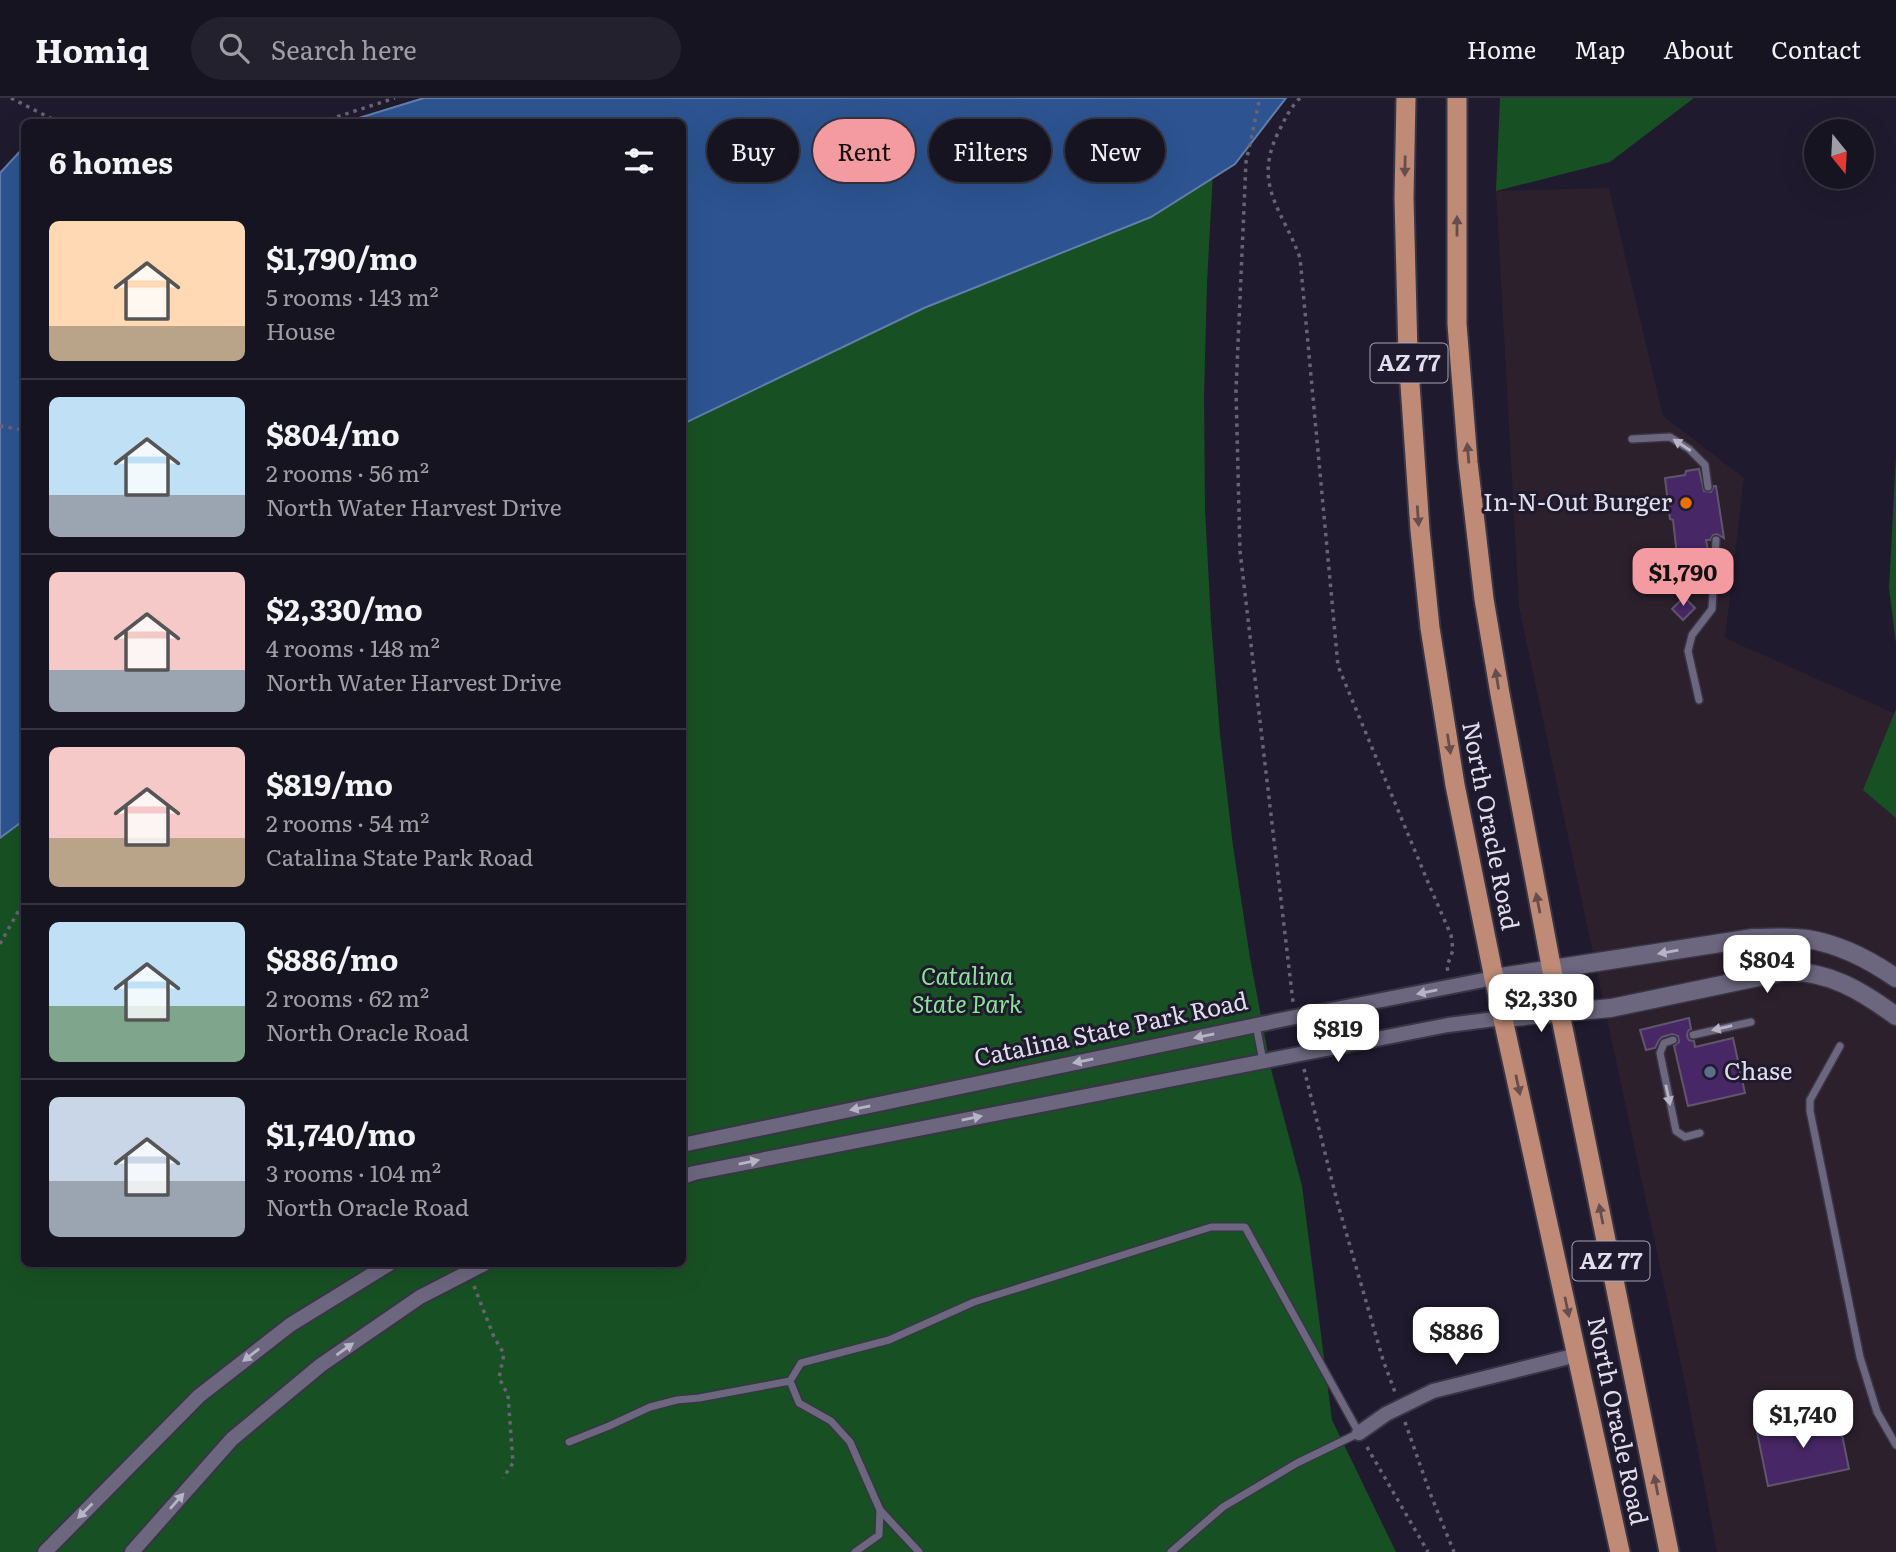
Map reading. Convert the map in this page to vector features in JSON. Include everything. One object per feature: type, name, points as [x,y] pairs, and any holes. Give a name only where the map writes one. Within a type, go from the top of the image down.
[{"type":"highway","name":"North Oracle Road","points":[[1406,98],[1404,198],[1407,316],[1419,530],[1430,628],[1455,785],[1494,978],[1620,1552]]},
{"type":"highway","name":"North Oracle Road","points":[[1457,98],[1457,324],[1468,461],[1486,613],[1559,1012],[1670,1552]]},
{"type":"street","name":"Catalina State Park Road","points":[[686,1144],[1494,978],[1753,939],[1807,939],[1858,956],[1896,978]]},
{"type":"street","points":[[686,1176],[1448,1024],[1611,1008],[1783,972],[1801,971],[1843,984],[1868,996],[1896,1016]]},
{"type":"street","points":[[45,1552],[199,1396],[290,1325],[384,1267]]},
{"type":"street","points":[[132,1552],[232,1439],[332,1358],[420,1297],[476,1267]]},
{"type":"street","points":[[1359,1433],[1386,1414],[1433,1391],[1577,1354]]},
{"type":"lane","points":[[1632,439],[1670,437],[1689,449],[1705,465],[1708,487]]},
{"type":"lane","points":[[1699,700],[1688,652],[1692,635],[1712,609],[1716,540]]},
{"type":"lane","points":[[1693,1035],[1751,1022]]},
{"type":"lane","points":[[1256,1025],[1263,1061]]},
{"type":"lane","points":[[1673,1040],[1664,1043],[1660,1053],[1676,1131],[1685,1137],[1700,1133]]},
{"type":"lane","points":[[1840,1046],[1810,1100],[1810,1111],[1860,1357],[1878,1412],[1896,1445]]},
{"type":"lane","points":[[569,1442],[650,1407],[790,1381],[801,1363],[889,1340],[974,1302],[1211,1227],[1245,1227],[1359,1433],[1297,1463],[1223,1507],[1171,1552]]},
{"type":"lane","points":[[790,1381],[799,1403],[831,1421],[850,1442],[880,1510],[919,1552]]},
{"type":"lane","points":[[855,1552],[878,1535],[880,1510]]},
{"type":"path","points":[[11,98],[52,119]]},
{"type":"path","points":[[330,119],[395,98]]},
{"type":"path","points":[[1300,98],[1290,108],[1272,146],[1268,175],[1274,203],[1293,237],[1300,258],[1338,666],[1451,934],[1453,950],[1447,966],[1450,987]]},
{"type":"path","points":[[1259,102],[1246,162],[1237,390],[1240,551],[1295,1017]]},
{"type":"path","points":[[0,426],[21,430]]},
{"type":"path","points":[[0,944],[21,906]]},
{"type":"path","points":[[1300,1054],[1337,1201],[1383,1360],[1454,1552]]},
{"type":"path","points":[[478,1267],[472,1282],[494,1337],[504,1354],[499,1378],[508,1395],[513,1463],[503,1478]]},
{"type":"path","points":[[1359,1433],[1428,1552]]},
{"type":"shaded area","points":[[1609,188],[1663,416],[1744,478],[1725,638],[1896,714],[1896,1552],[1717,1552],[1686,1388],[1519,607],[1496,191]]},
{"type":"green space","name":"Catalina State Park","points":[[421,98],[1220,98],[1207,283],[1205,509],[1220,734],[1233,846],[1271,1069],[1302,1186],[1332,1420],[1396,1552],[0,1552],[0,231],[21,224],[21,1267],[686,1267],[686,119],[353,119]]},
{"type":"green space","points":[[1500,98],[1694,98],[1610,162],[1496,191]]},
{"type":"green space","points":[[1896,456],[1896,643],[1889,588]]},
{"type":"green space","points":[[1896,709],[1896,818],[1863,790]]},
{"type":"water","points":[[424,98],[1286,98],[1235,164],[1151,217],[924,308],[686,423],[686,119],[356,119]]},
{"type":"water","points":[[21,150],[21,822],[0,838],[0,173]]},
{"type":"building","name":"In-N-Out Burger","points":[[1699,469],[1704,491],[1711,492],[1716,486],[1724,538],[1713,535],[1710,540],[1706,540],[1708,550],[1698,551],[1702,583],[1677,586],[1673,520],[1670,519],[1665,478],[1685,475],[1686,471]]},
{"type":"building","points":[[1684,597],[1695,608],[1683,620],[1672,609]]},
{"type":"building","name":"Chase","points":[[1689,1018],[1691,1029],[1687,1036],[1694,1041],[1695,1047],[1733,1038],[1745,1093],[1688,1106],[1674,1046],[1679,1042],[1678,1036],[1672,1034],[1662,1037],[1655,1048],[1646,1050],[1640,1030]]},
{"type":"building","points":[[1838,1415],[1849,1469],[1768,1486],[1757,1432]]},
{"type":"place","name":"In-N-Out Burger","points":[[1686,503]]},
{"type":"place","name":"Chase","points":[[1710,1072]]}]
